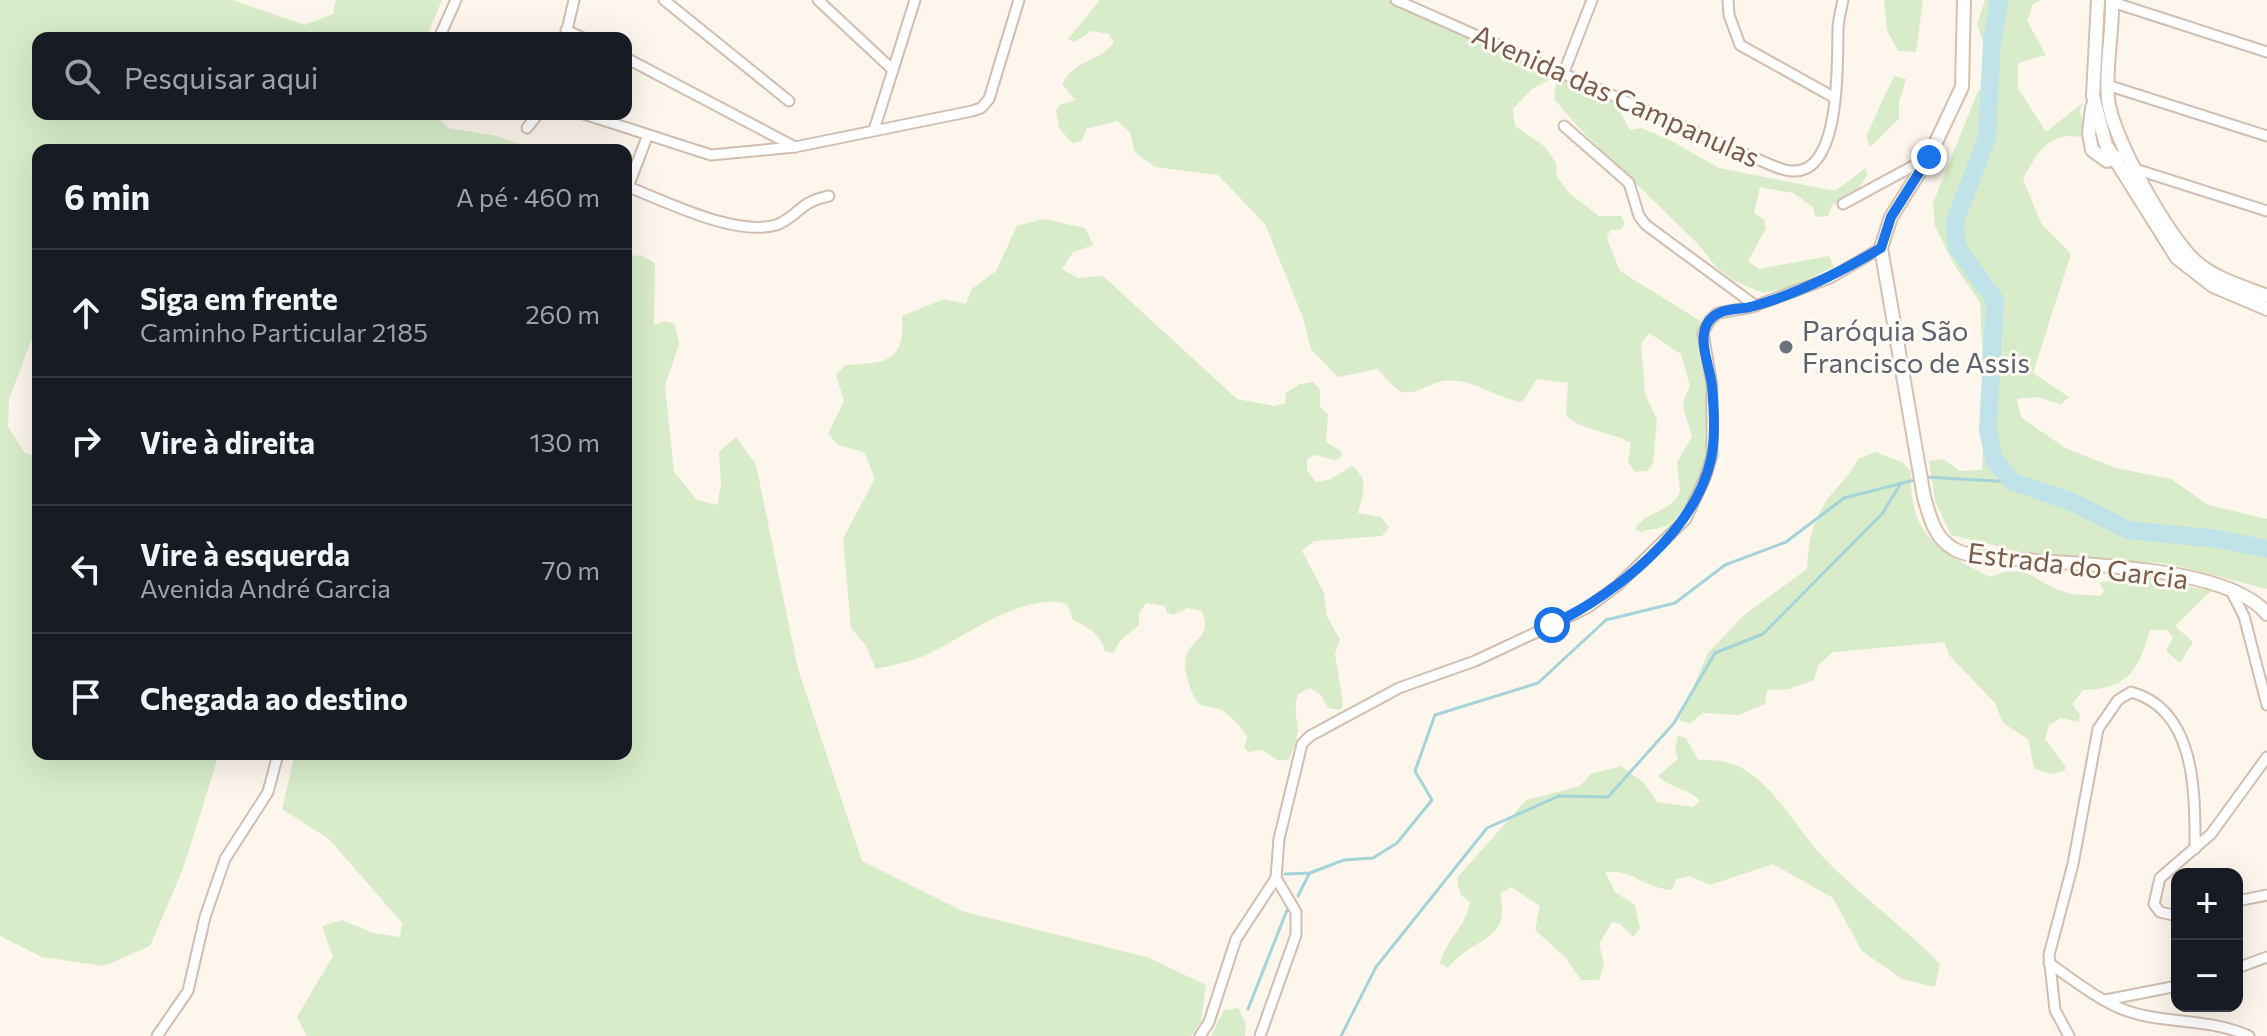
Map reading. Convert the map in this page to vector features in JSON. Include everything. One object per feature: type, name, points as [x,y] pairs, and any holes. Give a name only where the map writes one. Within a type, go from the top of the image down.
[{"type":"street","points":[[442,32],[456,0]]},
{"type":"street","points":[[566,32],[574,0]]},
{"type":"street","points":[[664,0],[789,101]]},
{"type":"street","points":[[818,0],[893,70]]},
{"type":"street","points":[[874,130],[915,0]]},
{"type":"street","points":[[600,120],[711,155],[795,147],[981,108],[989,99],[1019,0]]},
{"type":"street","name":"Avenida das Campanulas","points":[[1396,0],[1752,157],[1792,171],[1805,169],[1815,159],[1830,133],[1835,98]]},
{"type":"street","points":[[1564,72],[1592,0]]},
{"type":"street","points":[[1728,0],[1729,15],[1740,45],[1761,60],[1835,98],[1838,27],[1843,1]]},
{"type":"street","points":[[1200,1036],[1209,1022],[1236,939],[1276,878],[1279,839],[1297,751],[1310,736],[1399,688],[1475,661],[1587,608],[1617,586],[1686,519],[1712,456],[1712,385],[1703,333],[1718,313],[1756,306],[1830,278],[1881,248],[1891,217],[1929,157],[1962,87],[1964,0]]},
{"type":"street","points":[[2098,0],[2093,96],[2101,131],[2115,160],[2188,268],[2213,286],[2267,309]]},
{"type":"street","points":[[2267,52],[2112,1],[2107,85],[2110,117],[2135,169],[2194,261],[2218,277],[2267,296]]},
{"type":"street","points":[[632,61],[795,147]]},
{"type":"street","points":[[2107,85],[2267,136]]},
{"type":"street","points":[[527,128],[533,120]]},
{"type":"street","points":[[1564,126],[1629,183],[1639,216],[1646,225],[1756,306]]},
{"type":"street","points":[[632,174],[647,137]]},
{"type":"street","points":[[2115,160],[2125,149]]},
{"type":"street","points":[[1843,204],[1929,157]]},
{"type":"street","points":[[2135,169],[2267,211]]},
{"type":"street","points":[[632,189],[747,227],[779,224],[801,205],[829,196]]},
{"type":"street","points":[[2134,191],[2149,193]]},
{"type":"street","name":"Estrada do Garcia","points":[[1881,248],[1924,497],[1936,533],[1955,550],[2161,571],[2230,589],[2262,603],[2267,614]]},
{"type":"street","points":[[2230,589],[2244,616],[2267,705]]},
{"type":"street","points":[[2069,1036],[2055,1010],[2049,963],[2077,849],[2098,729],[2118,700],[2131,692],[2143,695],[2161,709],[2183,743],[2192,766],[2195,849]]},
{"type":"street","points":[[2172,868],[2195,849],[2236,803],[2267,757]]},
{"type":"street","points":[[157,1036],[188,991],[203,925],[225,859],[268,792],[276,760]]},
{"type":"street","points":[[2171,869],[2160,878],[2154,904],[2160,912],[2171,915]]},
{"type":"street","points":[[1260,1036],[1296,935],[1296,912],[1276,878]]},
{"type":"street","points":[[2243,900],[2267,895]]},
{"type":"street","points":[[2243,966],[2267,957]]},
{"type":"street","points":[[2049,963],[2103,1000],[2144,1016],[2229,1027],[2249,1036]]},
{"type":"street","points":[[2103,1000],[2171,987]]},
{"type":"green space","points":[[0,0],[232,0],[305,25],[333,14],[336,0],[442,0],[429,32],[32,32],[32,120],[441,120],[448,128],[497,136],[520,144],[32,144],[32,339],[9,399],[8,427],[25,453],[32,455],[32,760],[217,760],[183,869],[150,946],[104,966],[42,957],[0,936]]},
{"type":"green space","points":[[1100,0],[1388,0],[1549,72],[1550,79],[1532,89],[1513,109],[1515,126],[1544,146],[1556,163],[1557,177],[1569,193],[1599,216],[1621,216],[1625,224],[1620,230],[1610,230],[1607,238],[1620,271],[1702,322],[1708,386],[1705,438],[1709,440],[1701,475],[1682,512],[1666,526],[1641,532],[1635,529],[1676,498],[1680,491],[1677,463],[1692,436],[1683,406],[1690,387],[1681,354],[1649,333],[1641,343],[1645,394],[1657,420],[1653,463],[1647,471],[1635,472],[1628,462],[1631,443],[1580,425],[1566,416],[1568,383],[1537,379],[1522,402],[1454,381],[1443,381],[1416,391],[1400,391],[1377,369],[1338,377],[1311,349],[1303,318],[1265,224],[1218,175],[1155,167],[1135,153],[1130,132],[1117,121],[1086,129],[1082,141],[1072,143],[1059,128],[1056,110],[1059,105],[1075,100],[1062,84],[1074,69],[1100,55],[1114,43],[1109,34],[1092,31],[1074,42],[1068,39]]},
{"type":"green space","points":[[1884,0],[1923,0],[1916,52],[1898,51],[1887,30]]},
{"type":"green space","points":[[1985,0],[2041,0],[2033,4],[2027,21],[2046,55],[2018,63],[2018,88],[2046,132],[2083,103],[2080,111],[2085,132],[2080,137],[2069,136],[2051,141],[2038,154],[2023,179],[2041,223],[2071,254],[2033,373],[2069,397],[2061,404],[2036,397],[2017,399],[2021,417],[2065,448],[2116,468],[2171,479],[2208,505],[2267,519],[2267,589],[2170,564],[2017,551],[1951,535],[1935,501],[1929,461],[1943,459],[1960,471],[1982,470],[1985,408],[1980,302],[1953,263],[1935,226],[1933,203],[1978,91],[1999,82],[1977,25]]},
{"type":"green space","points":[[1894,76],[1906,79],[1899,102],[1899,119],[1870,147],[1866,136]]},
{"type":"green space","points":[[1563,79],[1587,90],[1606,85],[1630,130],[1641,128],[1668,139],[1719,168],[1835,191],[1866,168],[1867,175],[1856,193],[1832,205],[1828,216],[1815,217],[1813,207],[1793,193],[1760,187],[1754,213],[1764,220],[1766,228],[1748,261],[1759,269],[1829,256],[1834,267],[1788,288],[1763,293],[1733,280],[1717,268],[1698,244],[1579,128],[1554,99],[1556,81]]},
{"type":"green space","points":[[1044,219],[1085,228],[1093,245],[1073,252],[1062,269],[1078,278],[1103,276],[1237,399],[1274,406],[1285,403],[1286,393],[1300,384],[1313,382],[1320,389],[1320,406],[1328,415],[1326,442],[1341,451],[1342,456],[1336,460],[1314,455],[1307,459],[1307,471],[1316,482],[1331,479],[1352,466],[1363,482],[1358,513],[1381,517],[1389,527],[1382,536],[1314,541],[1302,551],[1324,593],[1327,617],[1340,639],[1335,654],[1343,704],[1340,710],[1328,708],[1320,694],[1310,688],[1298,694],[1297,738],[1289,759],[1280,761],[1262,750],[1248,752],[1244,747],[1247,737],[1236,722],[1221,710],[1199,704],[1194,697],[1185,660],[1191,647],[1203,634],[1205,621],[1202,611],[1188,608],[1173,615],[1167,612],[1165,606],[1146,603],[1139,614],[1139,625],[1121,640],[1113,653],[1105,651],[1093,632],[1073,620],[1067,604],[1032,604],[994,619],[924,656],[876,669],[866,646],[851,628],[843,539],[875,478],[864,452],[838,445],[828,434],[844,401],[836,375],[845,365],[882,361],[896,352],[902,332],[902,316],[944,299],[966,304],[972,289],[996,271],[1017,226]]},
{"type":"green space","points":[[641,255],[655,263],[654,325],[664,321],[675,324],[679,345],[665,385],[674,472],[697,500],[717,505],[721,485],[719,452],[736,437],[756,465],[798,669],[862,861],[965,912],[1147,957],[1206,985],[1201,1022],[1191,1036],[307,1036],[297,1017],[333,956],[322,926],[342,920],[373,933],[400,937],[402,923],[329,839],[282,809],[294,760],[632,760],[632,256]]},
{"type":"green space","points":[[1875,452],[1902,462],[1911,471],[1915,512],[1931,539],[1942,549],[1990,577],[2014,571],[2080,595],[2100,596],[2104,590],[2099,582],[2123,581],[2133,576],[2211,591],[2175,626],[2193,642],[2180,663],[2166,651],[2173,637],[2167,630],[2150,630],[2141,656],[2129,675],[2111,686],[2083,690],[2072,704],[2080,715],[2079,722],[2060,718],[2049,725],[2045,739],[2066,767],[2064,771],[2050,774],[2034,768],[2028,739],[2003,723],[1995,703],[1949,655],[1944,642],[1833,652],[1818,665],[1814,680],[1789,689],[1767,690],[1765,704],[1739,715],[1702,713],[1690,724],[1679,720],[1708,653],[1744,615],[1807,569],[1811,536],[1823,506],[1858,459]]},
{"type":"green space","points":[[1678,736],[1686,738],[1698,760],[1735,765],[1757,779],[1823,857],[1940,964],[1935,987],[1902,979],[1862,951],[1833,898],[1773,864],[1710,885],[1690,876],[1676,879],[1672,890],[1652,886],[1624,873],[1605,872],[1615,892],[1635,905],[1640,928],[1633,937],[1620,924],[1612,922],[1599,944],[1604,963],[1599,980],[1581,980],[1566,958],[1535,930],[1540,906],[1511,887],[1500,894],[1502,910],[1496,930],[1458,957],[1448,968],[1440,964],[1465,918],[1470,902],[1460,894],[1457,878],[1526,800],[1580,786],[1591,774],[1621,766],[1644,783],[1657,802],[1693,807],[1700,801],[1658,776],[1678,759],[1675,749]]},
{"type":"green space","points":[[1238,1008],[1246,1023],[1245,1036],[1211,1036],[1224,1010]]},
{"type":"waterway","points":[[1999,0],[1992,43],[1987,138],[1955,221],[1957,247],[1995,300],[1988,429],[1994,460],[2013,482],[2072,502],[2128,530],[2218,539],[2267,549]]},
{"type":"waterway","points":[[1925,477],[2013,482]]},
{"type":"waterway","points":[[1285,874],[1310,873],[1344,860],[1373,858],[1397,843],[1432,800],[1415,771],[1435,715],[1538,683],[1606,620],[1675,603],[1725,565],[1786,542],[1844,498],[1918,479]]},
{"type":"waterway","points":[[1341,1036],[1376,967],[1487,828],[1559,796],[1608,797],[1674,723],[1715,653],[1763,634],[1882,514],[1901,483]]},
{"type":"waterway","points":[[1298,896],[1309,874]]},
{"type":"waterway","points":[[1248,1009],[1287,910]]},
{"type":"place","name":"Paróquia São Francisco de Assis","points":[[1786,347]]},
{"type":"route","points":[[1552,625],[1587,608],[1617,586],[1686,519],[1712,456],[1712,385],[1703,333],[1710,320],[1718,313],[1752,307],[1830,278],[1881,248],[1891,217],[1929,157]]}]
